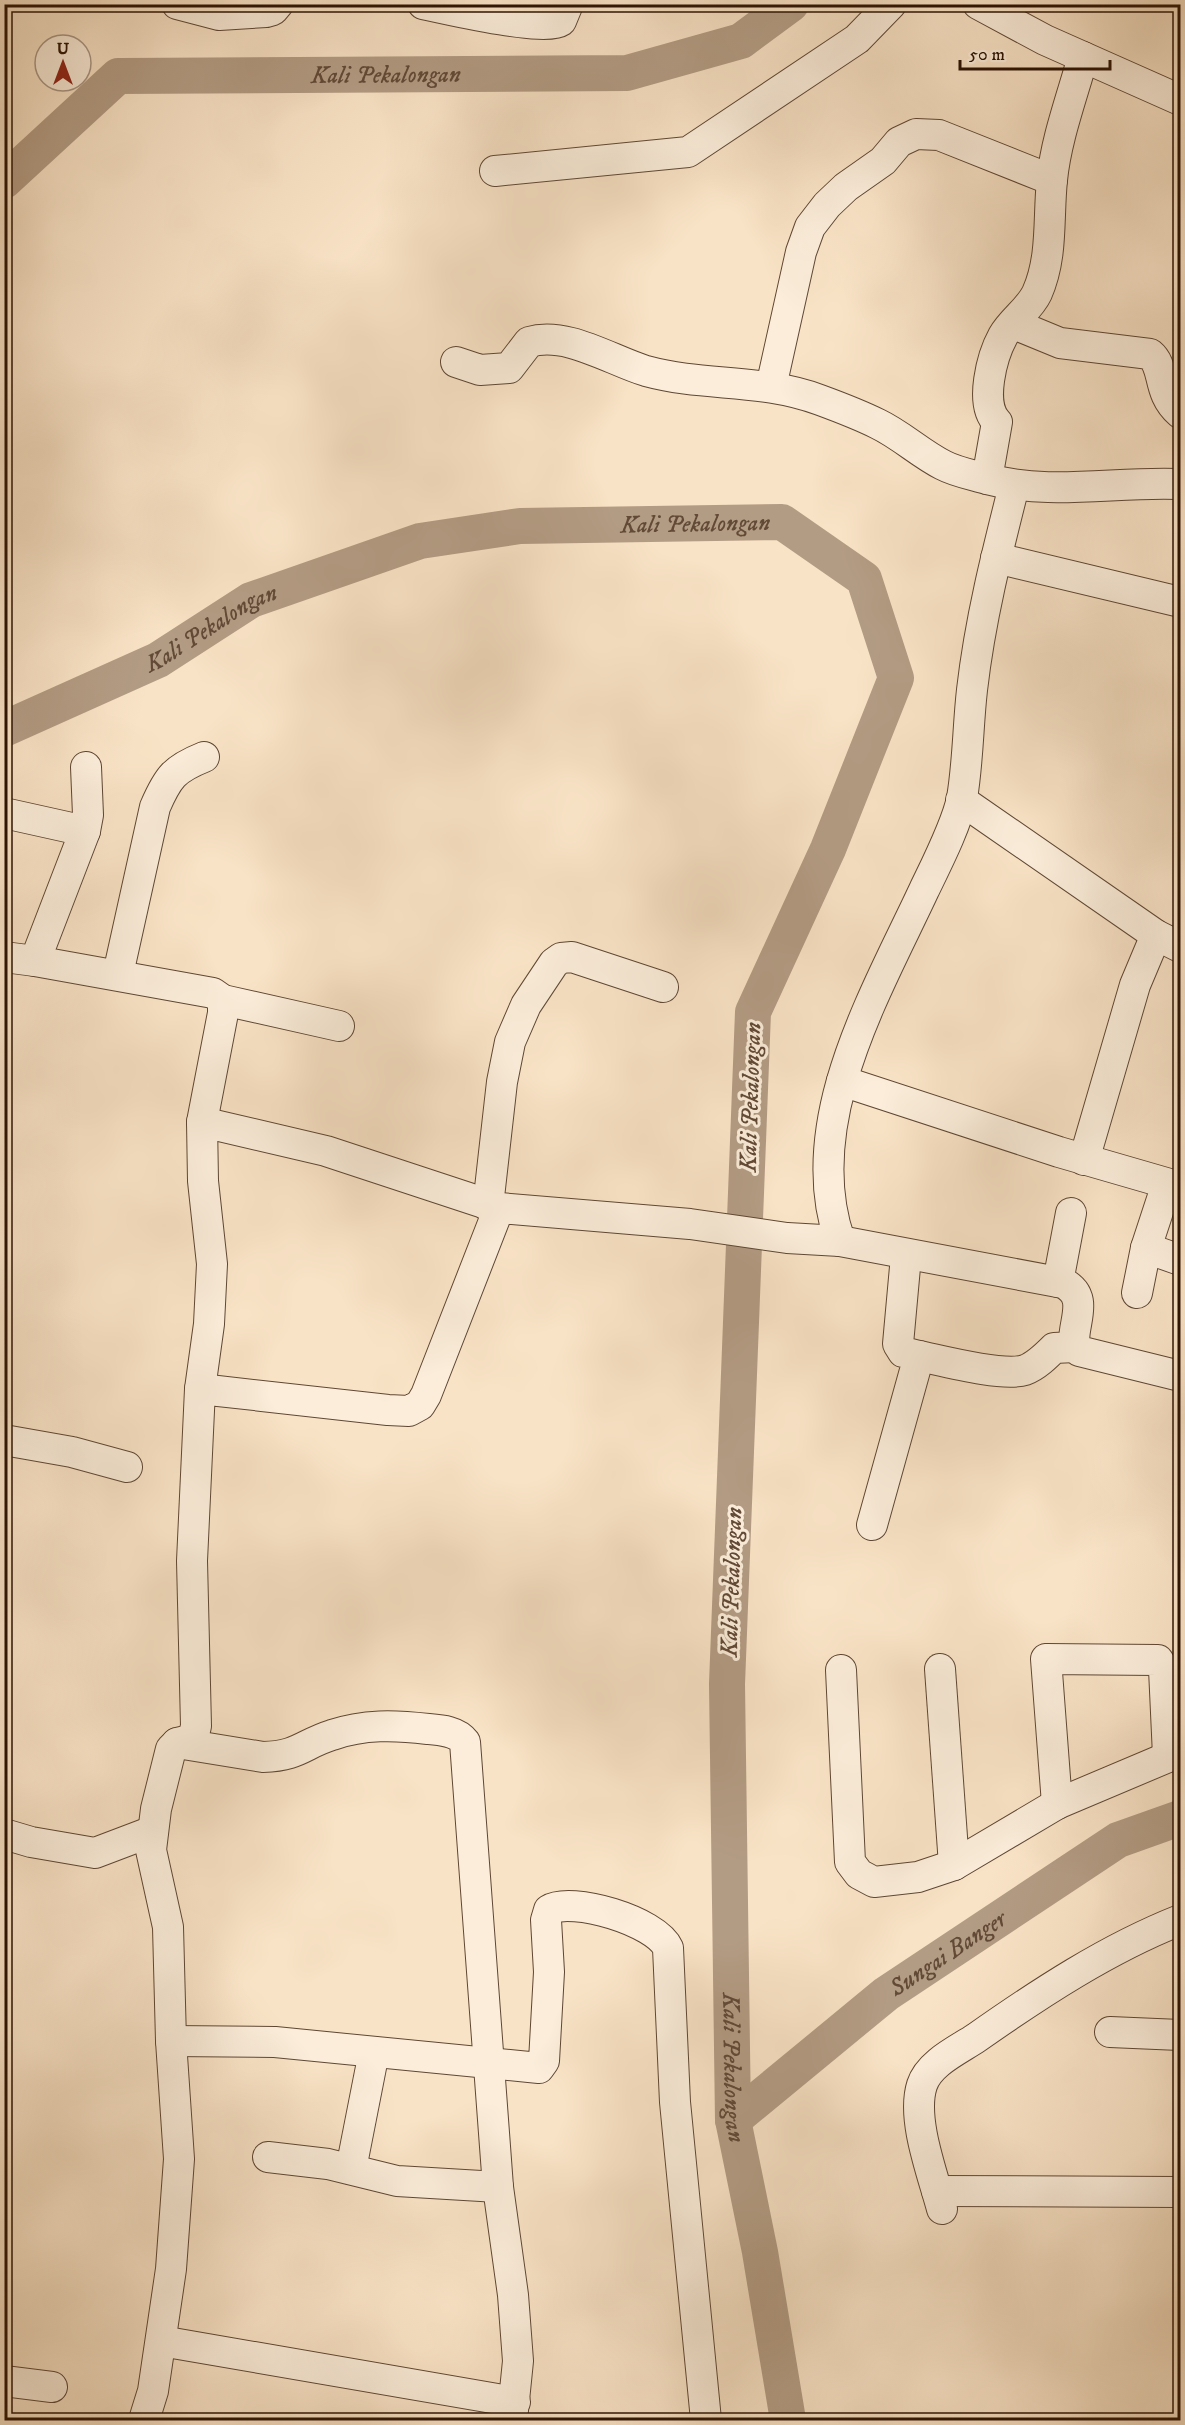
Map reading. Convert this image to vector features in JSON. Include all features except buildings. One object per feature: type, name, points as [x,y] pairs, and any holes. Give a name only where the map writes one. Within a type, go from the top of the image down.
[{"type":"street","points":[[177,4],[219,15],[266,12],[273,10],[278,4]]},
{"type":"street","points":[[425,5],[498,12],[555,24],[561,21],[568,4]]},
{"type":"street","points":[[495,171],[688,152],[857,39],[891,4]]},
{"type":"street","points":[[978,4],[1083,57],[1180,100]]},
{"type":"street","points":[[840,1241],[831,1216],[828,1194],[828,1135],[842,1081],[877,992],[962,800],[972,689],[996,558],[1000,482],[997,422],[990,416],[988,408],[991,379],[1004,334],[1033,299],[1046,265],[1056,153],[1083,57]]},
{"type":"street","points":[[771,387],[801,252],[810,226],[846,187],[883,161],[899,142],[916,134],[939,135],[1052,180]]},
{"type":"street","points":[[1014,324],[1060,343],[1150,354],[1156,359],[1162,387],[1169,401],[1180,413]]},
{"type":"street","points":[[456,362],[480,370],[509,368],[529,342],[547,339],[672,376],[710,383],[756,383],[818,399],[879,424],[945,466],[1000,482],[1087,488],[1180,481]]},
{"type":"street","points":[[996,558],[1180,602]]},
{"type":"street","points":[[118,974],[156,807],[167,782],[180,766],[204,757]]},
{"type":"street","points":[[35,961],[85,831],[88,815],[86,767]]},
{"type":"street","points":[[962,800],[1168,941],[1128,1009],[1114,1054],[1105,1095],[1084,1160]]},
{"type":"street","points":[[4,813],[85,831]]},
{"type":"street","points":[[4,957],[118,974],[213,993],[223,1000],[339,1026]]},
{"type":"street","points":[[200,1389],[388,1410],[409,1411],[420,1405],[437,1371],[446,1339],[461,1310],[493,1208],[502,1082],[510,1042],[526,1005],[554,963],[561,958],[577,958],[663,987]]},
{"type":"street","points":[[144,2421],[153,2391],[171,2269],[179,2159],[171,2041],[168,1927],[151,1850],[170,1754],[177,1743],[193,1738],[196,1726],[192,1561],[200,1389],[209,1324],[212,1264],[203,1181],[202,1122],[223,1000]]},
{"type":"street","points":[[842,1081],[1084,1160],[1174,1186],[1146,1248],[1137,1293]]},
{"type":"street","points":[[202,1122],[326,1151],[493,1208],[690,1224],[788,1238],[840,1241],[906,1256],[1058,1282],[1072,1288],[1077,1299],[1079,1313],[1075,1347]]},
{"type":"street","points":[[1058,1282],[1071,1214]]},
{"type":"street","points":[[1146,1248],[1180,1260]]},
{"type":"street","points":[[906,1256],[898,1344],[903,1352],[997,1371],[1024,1371],[1038,1363],[1054,1348],[1075,1347],[1085,1353],[1180,1376]]},
{"type":"street","points":[[872,1525],[919,1356]]},
{"type":"street","points":[[4,1440],[72,1452],[127,1467]]},
{"type":"street","points":[[841,1670],[850,1862],[858,1874],[874,1882],[918,1877],[954,1865],[1057,1804],[1174,1754],[1164,1669],[1158,1660],[1046,1659],[1057,1804]]},
{"type":"street","points":[[940,1669],[954,1865]]},
{"type":"street","points":[[161,2341],[514,2411],[518,2361],[513,2295],[498,2187],[487,2064],[466,1750],[461,1736],[403,1726],[356,1728],[329,1736],[294,1754],[263,1757],[177,1743]]},
{"type":"street","points":[[4,1834],[31,1842],[95,1853],[153,1831]]},
{"type":"street","points":[[171,2041],[275,2042],[536,2069],[543,2064],[549,1972],[546,1920],[552,1908],[566,1907],[614,1913],[647,1927],[663,1938],[668,1948],[675,2102],[706,2421]]},
{"type":"street","points":[[1180,1920],[1155,1930],[1045,1989],[928,2073],[919,2100],[920,2120],[940,2200],[1180,2192]]},
{"type":"street","points":[[1110,2032],[1180,2035]]},
{"type":"street","points":[[351,2169],[374,2052]]},
{"type":"street","points":[[268,2157],[351,2169],[397,2181],[498,2187]]},
{"type":"street","points":[[4,2381],[52,2387]]},
{"type":"waterway","name":"Kali Pekalongan","points":[[4,181],[118,76],[627,73],[741,41],[791,4]]},
{"type":"waterway","name":"Kali Pekalongan","points":[[4,729],[158,660],[251,600],[420,541],[520,526],[782,522],[864,579],[896,678],[828,849],[753,1012],[727,1684],[733,2120],[760,2252],[788,2420]]},
{"type":"waterway","name":"Sungai Banger","points":[[733,2120],[886,1994],[1118,1840],[1180,1818]]}]
